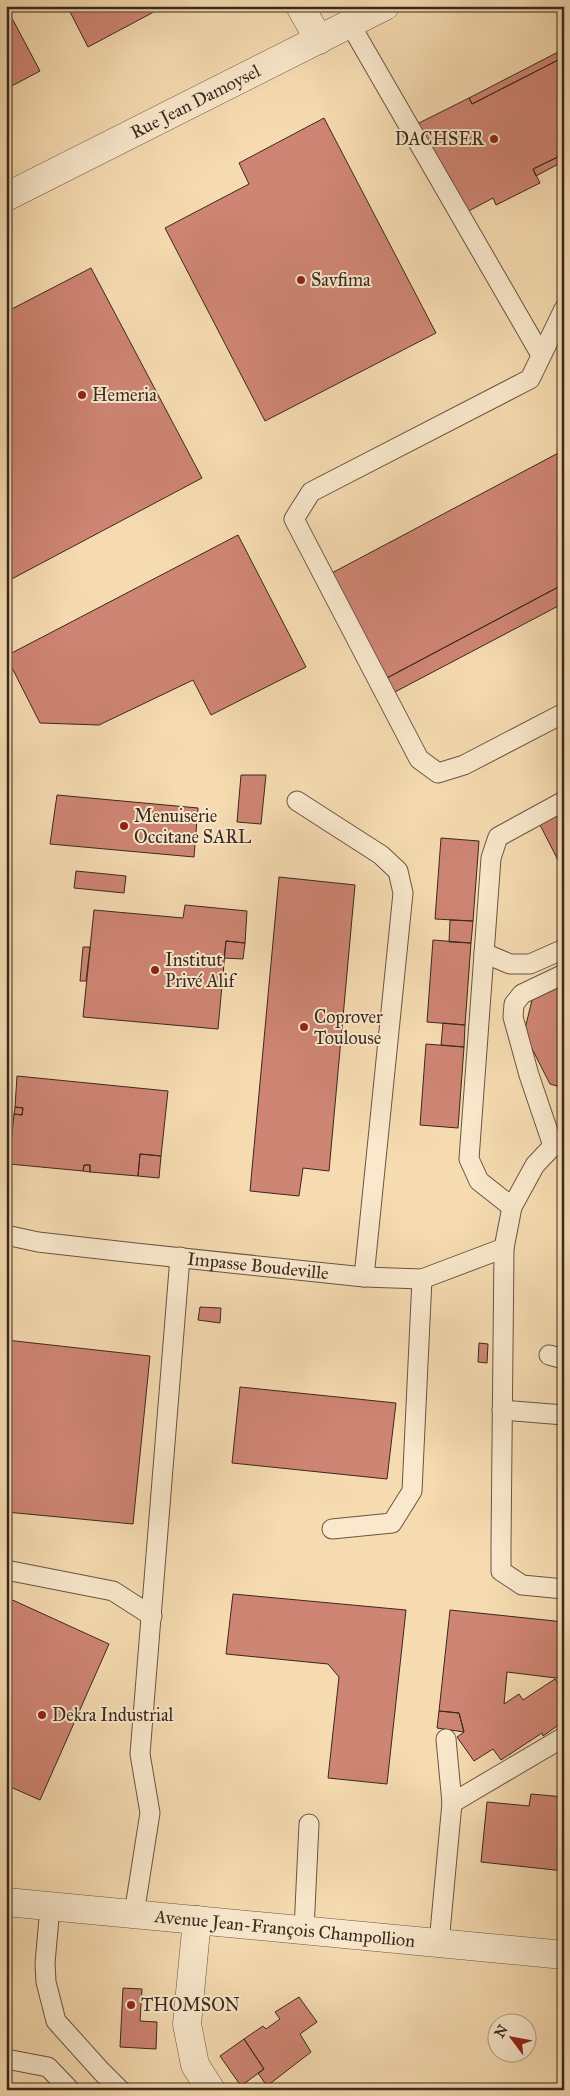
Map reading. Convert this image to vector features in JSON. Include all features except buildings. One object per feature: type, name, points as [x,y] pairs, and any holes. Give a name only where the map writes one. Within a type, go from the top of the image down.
[{"type":"street","points":[[300,6],[319,40]]},
{"type":"street","name":"Rue Jean Damoysel","points":[[6,197],[385,6]]},
{"type":"street","name":"Avenue Jean-François Champollion","points":[[6,1902],[564,1956]]},
{"type":"street","points":[[197,1920],[187,2024],[195,2065],[211,2090]]},
{"type":"lane","points":[[350,24],[541,355]]},
{"type":"lane","points":[[564,309],[530,379],[311,492],[294,519],[419,759],[438,773],[464,765],[564,713]]},
{"type":"lane","points":[[297,801],[381,855],[398,871],[403,893],[364,1277]]},
{"type":"lane","points":[[512,1207],[480,1181],[468,1159],[491,858],[498,837],[564,801]]},
{"type":"lane","points":[[484,953],[510,964],[530,964],[564,949]]},
{"type":"lane","points":[[564,974],[522,994],[514,1004],[513,1017],[529,1075],[558,1144],[535,1165],[512,1207],[504,1248],[501,1571],[522,1585],[564,1589]]},
{"type":"lane","name":"Impasse Boudeville","points":[[6,1235],[38,1242],[364,1277],[422,1279],[504,1248]]},
{"type":"lane","points":[[134,1914],[150,1813],[140,1754],[180,1257]]},
{"type":"lane","points":[[332,1529],[392,1522],[412,1491],[422,1279]]},
{"type":"lane","points":[[502,1410],[564,1415]]},
{"type":"lane","points":[[6,1570],[113,1591],[152,1616]]},
{"type":"lane","points":[[452,1803],[564,1737]]},
{"type":"lane","points":[[439,1943],[452,1803],[446,1739]]},
{"type":"lane","points":[[304,1930],[309,1824]]},
{"type":"lane","points":[[50,1907],[45,1963],[46,1982],[56,2021],[100,2071],[120,2090]]},
{"type":"lane","points":[[6,2059],[48,2067],[70,2090]]},
{"type":"place","name":"DACHSER","points":[[494,139]]},
{"type":"place","name":"Savfima","points":[[301,280]]},
{"type":"place","name":"Hemeria","points":[[82,395]]},
{"type":"place","name":"Menuiserie Occitane SARL","points":[[124,826]]},
{"type":"place","name":"Institut Privé Alif","points":[[155,970]]},
{"type":"place","name":"Coprover Toulouse","points":[[304,1027]]},
{"type":"place","name":"Dekra Industrial","points":[[42,1715]]},
{"type":"place","name":"THOMSON","points":[[131,2005]]}]
